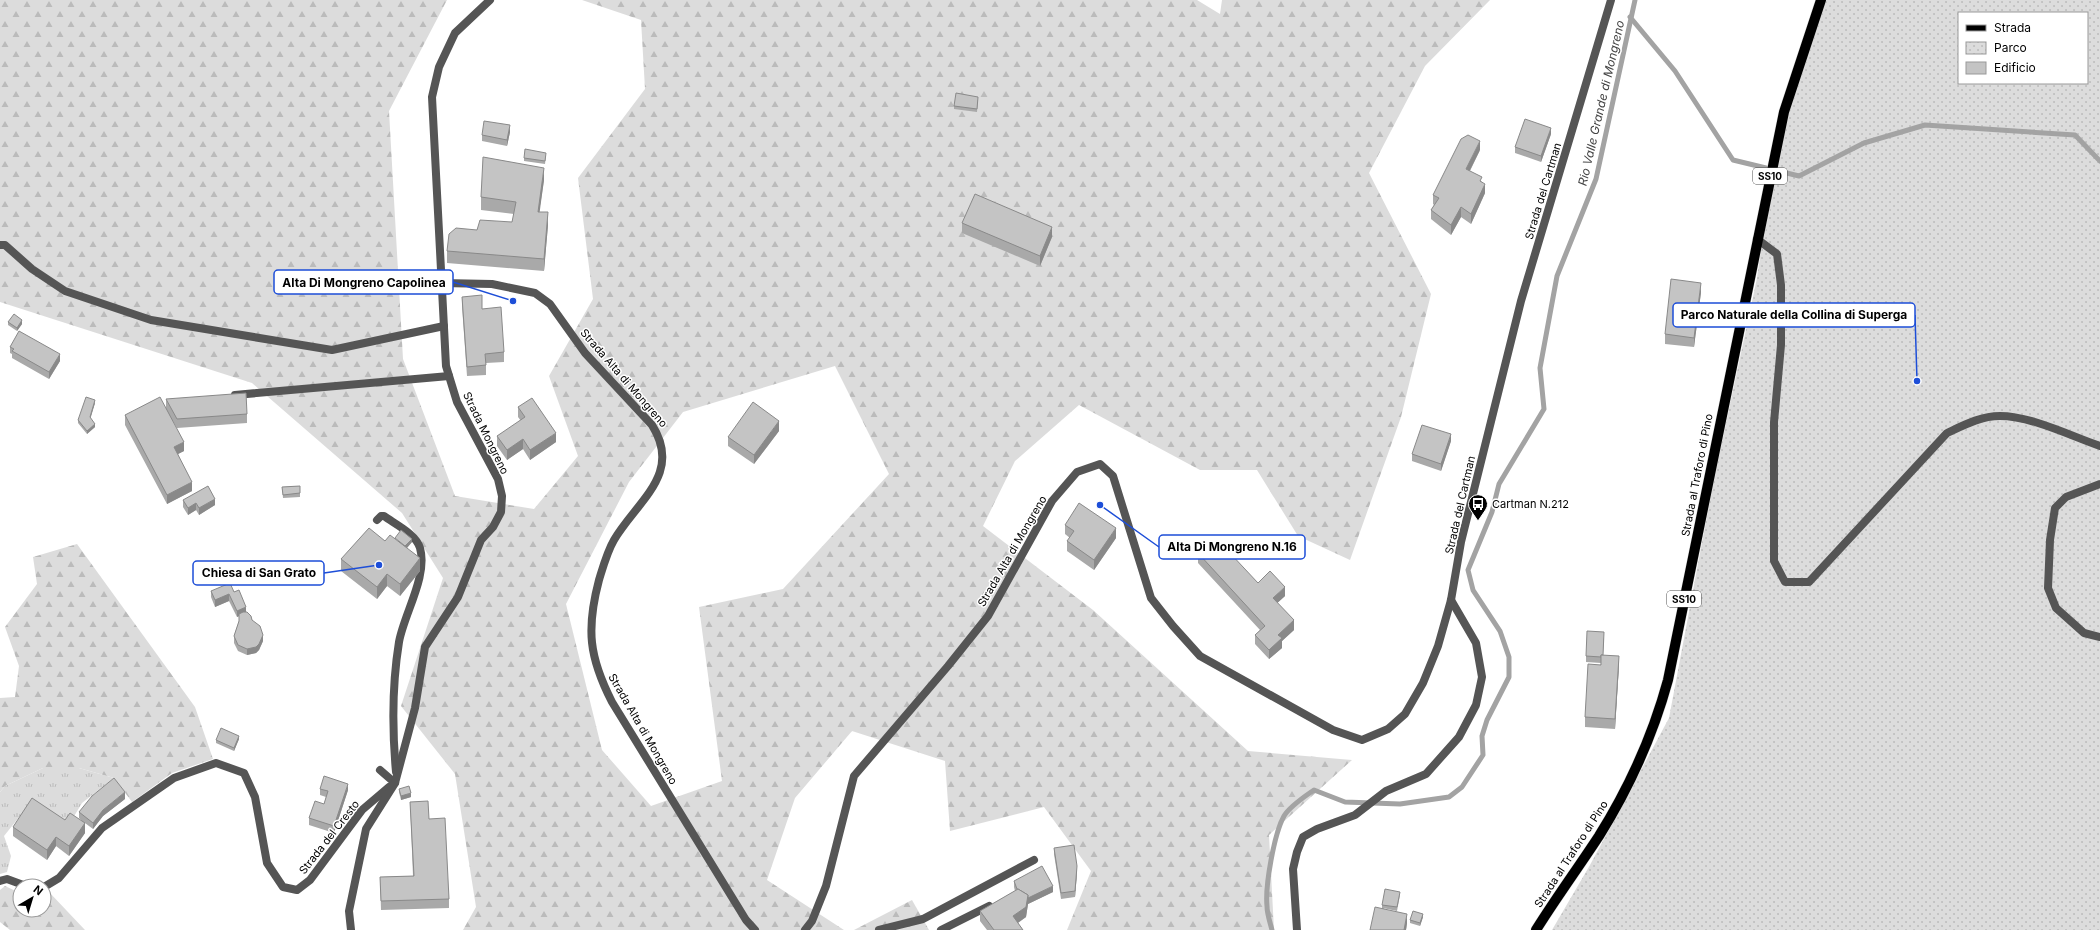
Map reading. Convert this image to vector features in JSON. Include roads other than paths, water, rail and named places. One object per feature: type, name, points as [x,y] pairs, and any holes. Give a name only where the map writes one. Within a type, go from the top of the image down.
[{"type":"main road","name":"Strada al Traforo di Pino","points":[[1536,930],[1599,836],[1622,795],[1659,711],[1669,672],[1784,112],[1821,0]]},
{"type":"street","name":"Strada Mongreno","points":[[351,930],[349,912],[366,829],[396,780],[415,708],[425,647],[458,597],[481,540],[493,527],[501,512],[502,496],[498,479],[457,402],[446,366],[432,97],[439,67],[455,33],[490,0]]},
{"type":"street","name":"Strada del Cartman","points":[[1451,600],[1461,542],[1521,301],[1611,0]]},
{"type":"street","points":[[1757,240],[1776,254],[1780,285],[1781,344],[1774,422],[1774,561],[1785,582],[1809,582],[1947,433],[1973,421],[2000,416],[2029,421],[2100,446]]},
{"type":"street","points":[[0,245],[5,245],[32,269],[65,291],[151,320],[332,350],[444,326]]},
{"type":"street","name":"Strada Alta di Mongreno","points":[[442,283],[492,284],[535,293],[550,304],[585,353],[652,425],[660,437],[663,448],[663,464],[657,482],[614,541],[602,570],[593,603],[590,630],[593,656],[600,678],[612,702],[746,920],[755,930]]},
{"type":"street","points":[[230,396],[449,376]]},
{"type":"street","name":"Strada Alta di Mongreno","points":[[806,930],[812,921],[826,886],[854,776],[948,666],[988,616],[1052,501],[1077,472],[1100,464],[1113,476],[1151,598],[1173,626],[1200,656],[1333,730],[1362,740],[1388,728],[1405,714],[1423,683],[1438,646],[1451,600]]},
{"type":"street","points":[[2100,484],[2066,497],[2054,508],[2050,540],[2048,588],[2056,608],[2084,633],[2100,637]]},
{"type":"street","points":[[377,520],[381,516],[384,516],[411,535],[420,548],[421,573],[399,641],[392,706],[392,736],[396,780]]},
{"type":"street","points":[[1297,930],[1293,869],[1297,852],[1303,837],[1316,830],[1355,815],[1386,791],[1426,774],[1459,737],[1476,705],[1482,677],[1476,643],[1451,600]]},
{"type":"street","name":"Strada del Cresto","points":[[52,882],[59,878],[102,828],[174,778],[216,763],[244,773],[255,797],[267,863],[283,887],[297,890],[310,880],[362,810],[396,780]]},
{"type":"street","points":[[380,770],[396,780]]},
{"type":"street","points":[[880,930],[923,919],[1034,860]]},
{"type":"street","points":[[0,881],[7,879],[12,881]]},
{"type":"street","points":[[941,930],[971,917],[997,902]]},
{"type":"waterway","name":"Rio Valle Grande di Mongreno","points":[[1272,930],[1268,912],[1267,897],[1271,860],[1280,824],[1284,816],[1298,802],[1314,790],[1345,802],[1400,804],[1449,797],[1462,787],[1483,755],[1482,736],[1487,720],[1509,677],[1509,657],[1500,631],[1473,590],[1468,570],[1492,512],[1499,484],[1544,409],[1540,368],[1557,276],[1596,179],[1635,0]]},
{"type":"waterway","points":[[1630,17],[1675,71],[1733,160],[1799,176],[1864,143],[1925,125],[2075,135],[2100,161]]},
{"type":"place","name":"Alta Di Mongreno Capolinea","points":[[513,301]]},
{"type":"place","name":"Parco Naturale della Collina di Superga","points":[[1917,381]]},
{"type":"place","name":"Alta Di Mongreno N.16","points":[[1100,505]]},
{"type":"place","name":"Cartman N.212","points":[[1478,521]]},
{"type":"place","name":"Chiesa di San Grato","points":[[379,565]]}]
